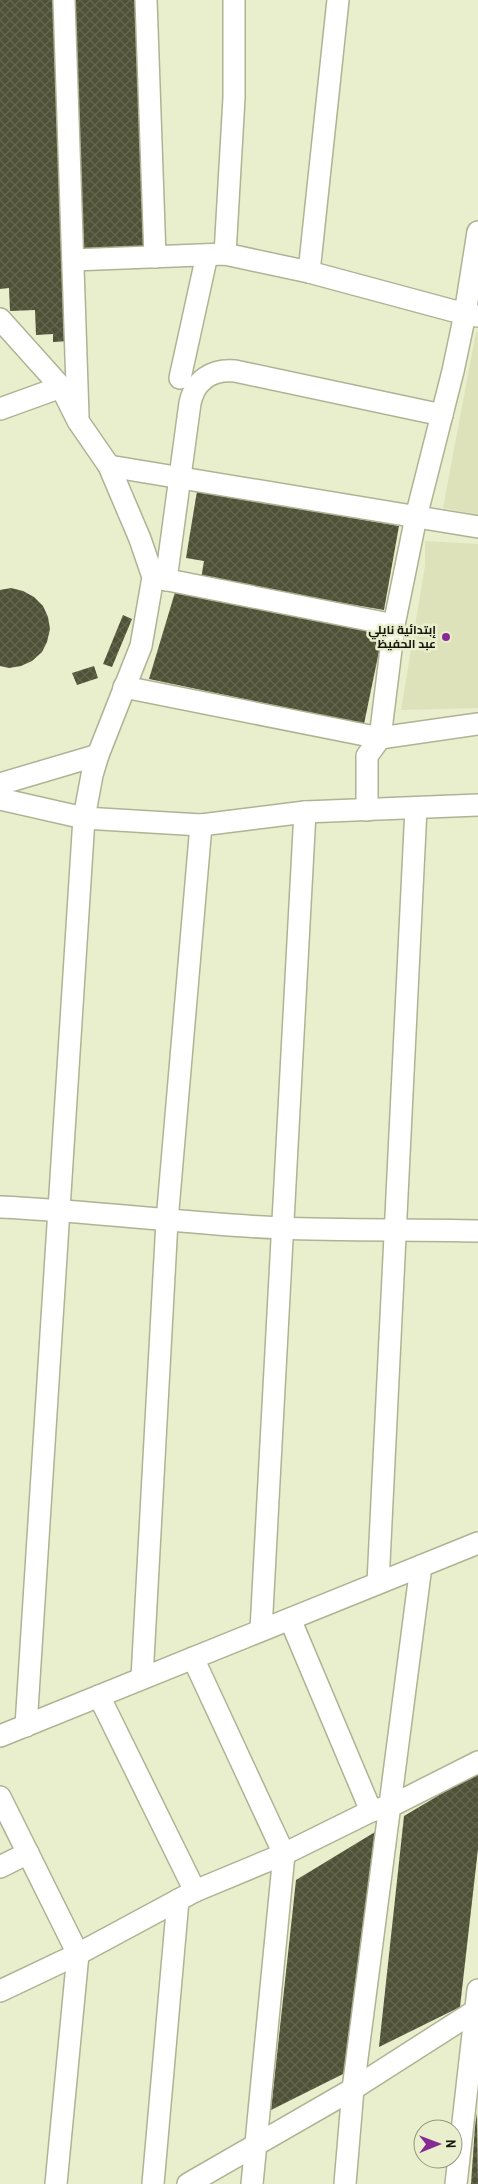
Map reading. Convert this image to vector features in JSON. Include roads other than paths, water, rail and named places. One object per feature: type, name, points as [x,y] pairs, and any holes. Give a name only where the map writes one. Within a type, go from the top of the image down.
[{"type":"street","points":[[64,0],[78,421]]},
{"type":"street","points":[[146,0],[155,257]]},
{"type":"street","points":[[180,378],[216,254],[234,98],[234,0]]},
{"type":"street","points":[[310,272],[338,0]]},
{"type":"street","points":[[367,810],[367,756],[380,738],[394,625],[416,517],[442,415],[472,315],[478,232]]},
{"type":"street","points":[[73,260],[216,254],[310,272],[472,315]]},
{"type":"street","points":[[0,319],[61,387],[78,421],[109,466],[140,539],[160,578]]},
{"type":"street","points":[[26,1726],[84,818],[92,775],[98,755],[141,646],[160,578],[192,395],[202,380],[217,372],[235,371],[442,415]]},
{"type":"street","points":[[0,409],[61,387]]},
{"type":"street","points":[[109,466],[478,528]]},
{"type":"street","points":[[160,578],[394,625]]},
{"type":"street","points":[[124,687],[380,738],[478,724]]},
{"type":"street","points":[[0,784],[98,755]]},
{"type":"street","points":[[0,799],[84,818],[201,825],[305,812],[478,805]]},
{"type":"street","points":[[378,1583],[416,808]]},
{"type":"street","points":[[262,1630],[305,812]]},
{"type":"street","points":[[142,1678],[167,1221],[201,825]]},
{"type":"street","points":[[0,1207],[58,1210],[167,1221],[282,1228],[478,1231]]},
{"type":"street","points":[[0,1736],[478,1542]]},
{"type":"street","points":[[345,2184],[381,1809],[421,1566]]},
{"type":"street","points":[[290,1619],[381,1809]]},
{"type":"street","points":[[193,1658],[284,1854],[252,2184]]},
{"type":"street","points":[[99,1696],[186,1896],[153,2184]]},
{"type":"street","points":[[0,1991],[78,1954],[186,1896],[284,1854],[478,1762]]},
{"type":"street","points":[[0,1797],[78,1954],[56,2184]]},
{"type":"street","points":[[0,1867],[28,1853]]},
{"type":"street","points":[[456,2184],[478,1990]]},
{"type":"street","points":[[188,2184],[353,2089],[477,2010]]},
{"type":"place","name":"إبتدائية نايلي عبد الحفيظ","points":[[446,637]]}]
